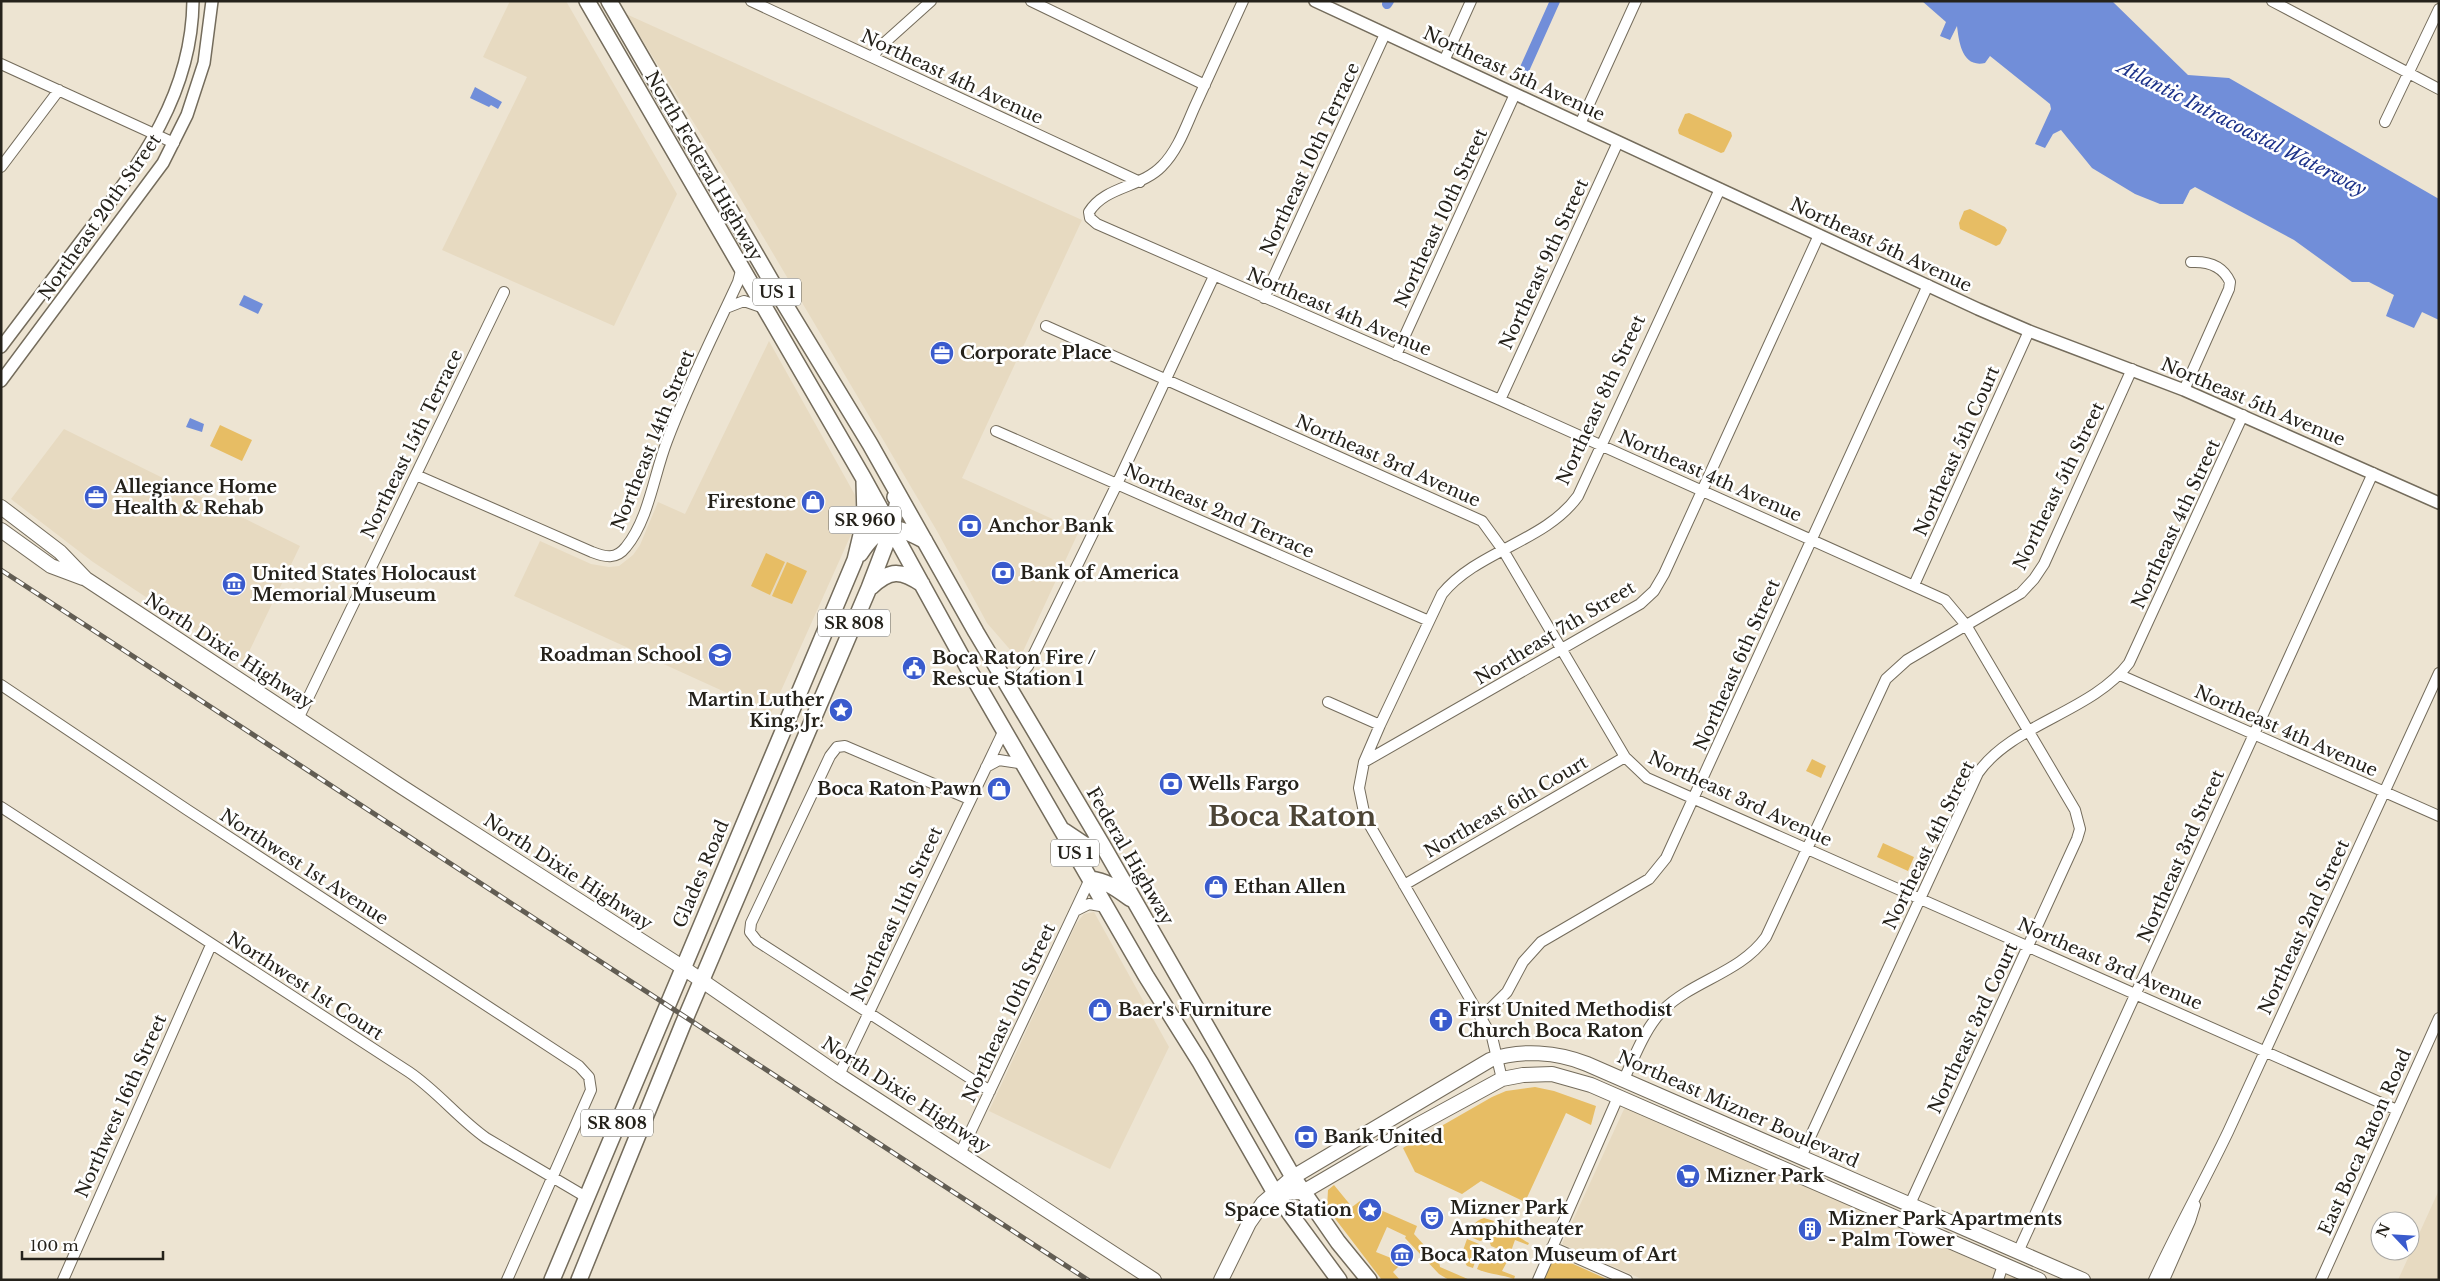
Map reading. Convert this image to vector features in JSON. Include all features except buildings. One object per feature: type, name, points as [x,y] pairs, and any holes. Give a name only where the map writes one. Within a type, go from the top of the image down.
[{"type":"main road","name":"North Federal Highway","points":[[587,1],[868,485],[922,584]]},
{"type":"main road","points":[[596,1],[618,17]]},
{"type":"main road","name":"North Federal Highway","points":[[609,1],[781,298],[870,444]]},
{"type":"main road","points":[[755,291],[766,296],[781,298]]},
{"type":"main road","name":"Federal Highway","points":[[870,444],[1009,688],[1103,846],[1293,1177],[1338,1242],[1368,1280]]},
{"type":"main road","points":[[868,485],[884,498],[899,496]]},
{"type":"main road","name":"Glades Road","points":[[552,1280],[682,967],[855,560],[865,518],[868,485]]},
{"type":"main road","name":"SR 808","points":[[579,1280],[702,981],[869,588],[892,528],[899,496]]},
{"type":"main road","name":"North Dixie Highway","points":[[1,507],[60,552],[86,579],[298,719],[682,967],[839,1075],[1154,1280]]},
{"type":"main road","points":[[855,560],[875,536],[892,528],[905,530],[925,541]]},
{"type":"main road","name":"North Dixie Highway","points":[[1,530],[51,566],[86,579]]},
{"type":"main road","points":[[869,588],[881,577],[894,573],[910,576],[922,584]]},
{"type":"main road","name":"US 1","points":[[922,584],[1106,907],[1200,1062],[1275,1193],[1339,1280]]},
{"type":"main road","points":[[1061,828],[1085,845],[1103,846]]},
{"type":"main road","points":[[1090,879],[1102,880],[1112,885],[1136,903]]},
{"type":"main road","name":"Northeast Mizner Boulevard","points":[[1275,1193],[1293,1177],[1497,1058],[1536,1054],[1572,1058],[1624,1079],[2083,1280]]},
{"type":"main road","name":"Northeast Mizner Boulevard","points":[[1275,1193],[1303,1192],[1414,1127],[1502,1079],[1552,1074],[1591,1085],[2039,1280]]},
{"type":"main road","points":[[1405,1110],[1414,1127]]},
{"type":"main road","points":[[1765,1162],[1784,1160],[1808,1169],[1831,1170]]},
{"type":"main road","points":[[1221,1280],[1249,1223],[1263,1203],[1275,1193]]},
{"type":"main road","points":[[1863,1204],[1870,1201],[1910,1204]]},
{"type":"street","name":"Northeast 20th Street","points":[[1,347],[137,167],[156,135],[171,104],[186,58],[191,38],[193,1]]},
{"type":"street","name":"Northeast 20th Street","points":[[1,381],[158,170],[174,143],[189,109],[204,63],[212,1]]},
{"type":"street","name":"Northeast 4th Avenue","points":[[751,1],[1140,182]]},
{"type":"street","points":[[872,58],[882,45],[931,1]]},
{"type":"street","points":[[1031,1],[1205,85]]},
{"type":"street","points":[[1140,182],[1161,168],[1173,153],[1243,1]]},
{"type":"street","name":"Northeast 5th Avenue","points":[[1315,1],[2029,331],[2244,415],[2439,503]]},
{"type":"street","points":[[1444,61],[1471,1]]},
{"type":"street","points":[[1580,124],[1636,1]]},
{"type":"street","points":[[2272,1],[2439,89]]},
{"type":"street","points":[[2385,122],[2439,9]]},
{"type":"street","name":"Northeast 10th Terrace","points":[[1264,298],[1385,34]]},
{"type":"street","points":[[1,64],[174,143]]},
{"type":"street","points":[[1,167],[59,90]]},
{"type":"street","name":"Northeast 10th Street","points":[[1396,355],[1515,94]]},
{"type":"street","name":"Northeast 9th Street","points":[[1500,400],[1618,142]]},
{"type":"street","name":"Northeast 4th Avenue","points":[[1140,182],[1106,195],[1099,200],[1089,212],[1090,218],[1097,224],[1500,400],[1945,600],[1966,625],[2029,732]]},
{"type":"street","name":"Northeast 8th Street","points":[[1502,1079],[1492,1037],[1369,825],[1362,808],[1359,788],[1364,762],[1442,594],[1450,584],[1468,571],[1566,511],[1582,488],[1720,189]]},
{"type":"street","name":"Northeast 7th Street","points":[[1364,762],[1640,604],[1654,590],[1664,574],[1819,235]]},
{"type":"street","points":[[2184,390],[2229,289],[2230,282],[2221,269],[2202,261],[2191,262]]},
{"type":"street","name":"Northeast 14th Street","points":[[416,475],[592,552],[607,557],[618,555],[626,547],[642,517],[674,422],[738,282],[742,267]]},
{"type":"street","points":[[1009,688],[1028,666],[1117,484],[1214,276]]},
{"type":"street","name":"Northeast 6th Street","points":[[1481,1018],[1507,992],[1523,962],[1541,942],[1649,879],[1666,858],[1928,285]]},
{"type":"street","name":"Northeast 15th Terrace","points":[[298,719],[504,292]]},
{"type":"street","points":[[726,308],[744,301],[764,308]]},
{"type":"street","name":"Northeast 3rd Avenue","points":[[1046,326],[1482,520],[1503,550],[1624,757],[1647,778],[2029,945],[2397,1110]]},
{"type":"street","points":[[13,331],[31,342]]},
{"type":"street","name":"Northeast 5th Court","points":[[1914,585],[2029,331]]},
{"type":"street","name":"Northeast 5th Street","points":[[1624,1079],[1651,1025],[1663,1010],[1678,998],[1746,958],[1760,945],[1770,929],[1886,679],[1907,660],[2021,593],[2040,572],[2132,370]]},
{"type":"street","name":"Northeast 4th Street","points":[[1801,1157],[1978,773],[1998,752],[2103,689],[2120,675],[2134,655],[2244,415]]},
{"type":"street","name":"Northeast 2nd Terrace","points":[[996,431],[1429,621]]},
{"type":"street","name":"Northeast 3rd Street","points":[[2018,1252],[2373,473]]},
{"type":"street","name":"Northeast 2nd Street","points":[[2154,1280],[2190,1221],[2198,1194],[2439,673]]},
{"type":"street","name":"Northeast 4th Avenue","points":[[2120,675],[2439,816]]},
{"type":"street","name":"Northwest 1st Avenue","points":[[1,685],[186,809],[578,1066],[589,1077],[591,1090],[552,1178]]},
{"type":"street","points":[[1328,702],[1380,725]]},
{"type":"street","name":"Northeast 11th Street","points":[[839,1075],[969,799],[1004,730]]},
{"type":"street","name":"Northeast 3rd Court","points":[[1910,1204],[2080,829],[2075,810],[2029,732]]},
{"type":"street","points":[[969,799],[845,746],[837,747],[830,756],[751,923],[750,932],[757,941],[869,1011],[990,1091]]},
{"type":"street","name":"Northeast 6th Court","points":[[1404,885],[1624,757]]},
{"type":"street","points":[[985,767],[999,760],[1024,764]]},
{"type":"street","name":"Northwest 1st Court","points":[[1,807],[409,1072],[426,1084],[472,1128],[586,1197]]},
{"type":"street","name":"Northeast 10th Street","points":[[960,1154],[1090,879]]},
{"type":"street","name":"Northeast 10th Street","points":[[1074,912],[1089,904],[1106,907]]},
{"type":"street","name":"Northwest 16th Street","points":[[63,1280],[211,945]]},
{"type":"street","name":"East Boca Raton Road","points":[[2321,1280],[2439,1018]]},
{"type":"street","points":[[1538,1280],[1618,1097]]},
{"type":"street","points":[[507,1280],[552,1178]]},
{"type":"street","name":"Northeast 2nd Street","points":[[2164,1280],[2176,1242]]},
{"type":"street","points":[[1552,1247],[1627,1280]]},
{"type":"street","points":[[1998,1280],[2004,1265]]},
{"type":"shaded area","points":[[510,1],[566,1],[677,194],[614,326],[442,250],[527,77],[483,57]]},
{"type":"shaded area","points":[[626,14],[1082,220],[962,478],[1079,531],[1019,660],[987,623],[937,531],[732,184]]},
{"type":"shaded area","points":[[1689,113],[1731,132],[1732,136],[1724,152],[1721,153],[1679,134],[1678,130],[1685,114]]},
{"type":"shaded area","points":[[1970,209],[2005,227],[2007,230],[2000,244],[1996,246],[1960,229],[1959,223],[1964,211]]},
{"type":"shaded area","name":"Roadman School","points":[[769,341],[855,495],[854,528],[771,713],[514,596],[540,541],[591,564],[609,567],[619,566],[633,555],[640,545],[658,502],[685,514]]},
{"type":"shaded area","points":[[220,425],[252,440],[242,461],[210,446]]},
{"type":"shaded area","points":[[64,429],[300,546],[244,662],[93,562],[11,499]]},
{"type":"shaded area","points":[[766,553],[785,562],[770,595],[751,586]]},
{"type":"shaded area","points":[[787,562],[807,571],[792,604],[772,596]]},
{"type":"shaded area","points":[[1812,759],[1826,766],[1821,778],[1806,771]]},
{"type":"shaded area","points":[[1883,843],[1914,857],[1908,871],[1877,857]]},
{"type":"shaded area","points":[[1094,912],[1169,1047],[1110,1169],[989,1111],[1076,924],[1084,914]]},
{"type":"shaded area","points":[[1535,1087],[1554,1091],[1596,1106],[1591,1125],[1566,1113],[1525,1202],[1481,1181],[1462,1194],[1415,1172],[1403,1148],[1492,1097],[1506,1091]]},
{"type":"shaded area","name":"Mizner Park","points":[[1625,1107],[2019,1280],[1644,1280],[1562,1244]]},
{"type":"shaded area","points":[[1334,1185],[1352,1207],[1360,1201],[1417,1226],[1414,1234],[1424,1245],[1437,1251],[1440,1267],[1470,1280],[1449,1280],[1439,1274],[1405,1238],[1406,1236],[1387,1227],[1376,1252],[1396,1260],[1397,1258],[1402,1263],[1393,1272],[1400,1280],[1382,1280],[1327,1208],[1328,1190]]},
{"type":"shaded area","points":[[2439,1190],[2439,1280],[2398,1280],[2407,1261],[2420,1261],[2420,1232]]},
{"type":"shaded area","points":[[1484,1218],[1494,1221],[1486,1239],[1480,1241],[1468,1236],[1472,1227]]},
{"type":"shaded area","points":[[1497,1223],[1529,1243],[1528,1245],[1515,1240],[1510,1254],[1491,1246],[1489,1240]]},
{"type":"shaded area","points":[[1467,1239],[1479,1244],[1480,1247],[1473,1268],[1467,1266],[1461,1256]]},
{"type":"shaded area","points":[[1490,1249],[1509,1258],[1502,1271],[1515,1276],[1514,1279],[1477,1269],[1484,1252]]},
{"type":"shaded area","points":[[1562,1259],[1609,1280],[1542,1280],[1550,1264]]},
{"type":"water","name":"Atlantic Intracoastal Waterway","points":[[1922,1],[2112,1],[2188,75],[2229,78],[2439,199],[2439,320],[2422,312],[2414,328],[2386,316],[2394,295],[2369,282],[2352,282],[2294,240],[2195,187],[2190,190],[2183,204],[2160,204],[2135,194],[2092,168],[2061,130],[2053,134],[2045,148],[2035,144],[2051,109],[2050,104],[1990,56],[1985,63],[1977,64],[1971,62],[1963,52],[1957,26],[1950,40],[1940,36],[1946,22]]},
{"type":"water","points":[[475,87],[502,102],[498,109],[470,98]]},
{"type":"water","points":[[244,295],[263,304],[258,314],[239,305]]},
{"type":"water","points":[[190,418],[204,424],[202,432],[186,427]]},
{"type":"waterway","points":[[1525,68],[1555,1]]},
{"type":"railway","points":[[1,570],[1088,1280]]},
{"type":"place","name":"Corporate Place","points":[[942,353]]},
{"type":"place","name":"Allegiance Home Health & Rehab","points":[[96,497]]},
{"type":"place","name":"Firestone","points":[[813,502]]},
{"type":"place","name":"Anchor Bank","points":[[970,526]]},
{"type":"place","name":"Bank of America","points":[[1003,573]]},
{"type":"place","name":"United States Holocaust Memorial Museum","points":[[234,584]]},
{"type":"place","name":"Roadman School","points":[[720,655]]},
{"type":"place","name":"Boca Raton Fire / Rescue Station 1","points":[[914,668]]},
{"type":"place","name":"Martin Luther King, Jr.","points":[[841,710]]},
{"type":"place","name":"Wells Fargo","points":[[1171,784]]},
{"type":"place","name":"Boca Raton Pawn","points":[[999,789]]},
{"type":"place","name":"Ethan Allen","points":[[1216,887]]},
{"type":"place","name":"Baer's Furniture","points":[[1100,1010]]},
{"type":"place","name":"First United Methodist Church Boca Raton","points":[[1441,1020]]},
{"type":"place","name":"Bank United","points":[[1306,1137]]},
{"type":"place","name":"Mizner Park","points":[[1688,1176]]},
{"type":"place","name":"Space Station","points":[[1370,1210]]},
{"type":"place","name":"Mizner Park Amphitheater","points":[[1432,1218]]},
{"type":"place","name":"Mizner Park Apartments - Palm Tower","points":[[1810,1229]]},
{"type":"place","name":"Boca Raton Museum of Art","points":[[1402,1255]]},
{"type":"district","name":"Boca Raton","points":[[1292,816]]}]
